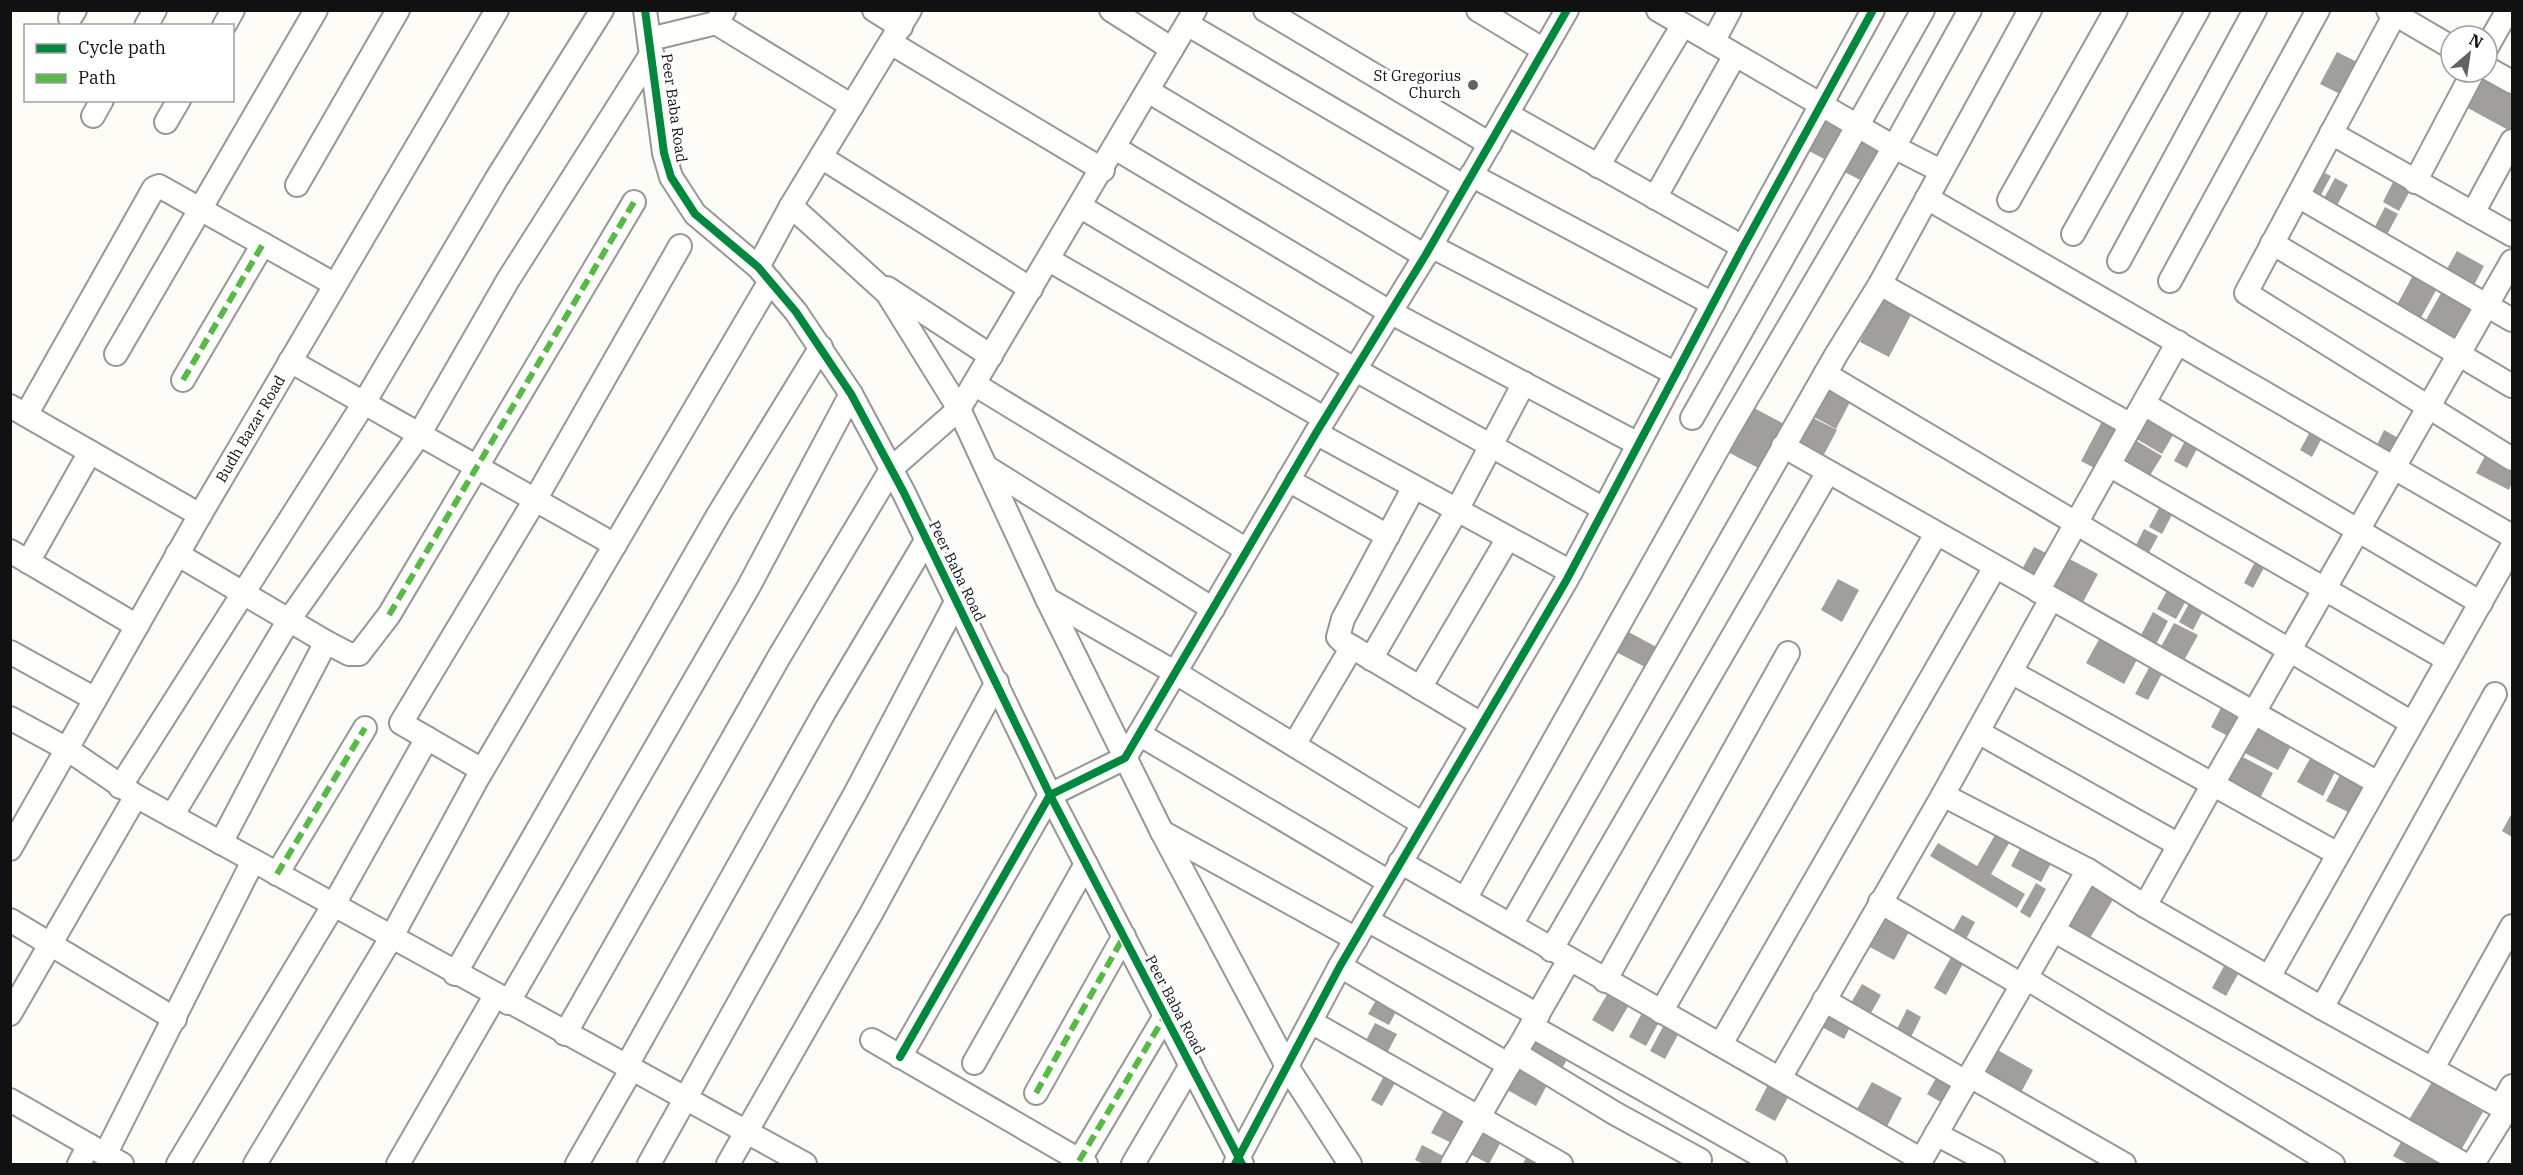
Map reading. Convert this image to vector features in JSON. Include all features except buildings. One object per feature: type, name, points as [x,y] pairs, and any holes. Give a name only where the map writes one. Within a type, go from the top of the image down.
[{"type":"street","points":[[147,24],[155,10]]},
{"type":"street","points":[[225,24],[232,10]]},
{"type":"street","points":[[116,354],[316,10]]},
{"type":"street","points":[[297,185],[398,10]]},
{"type":"street","points":[[10,1014],[52,945],[128,791],[242,593],[364,403],[497,178],[602,10]]},
{"type":"street","name":"Peer Baba Road","points":[[645,10],[664,153],[671,177],[695,214],[764,274],[821,347],[851,394],[892,468],[1050,795],[1191,1065],[1238,1163]]},
{"type":"street","points":[[874,10],[1102,170]]},
{"type":"street","points":[[1265,10],[1490,144]]},
{"type":"street","points":[[1478,10],[1545,50]]},
{"type":"street","points":[[900,1058],[1050,795],[1125,758],[1388,311],[1428,251],[1567,10]]},
{"type":"street","points":[[1659,10],[1894,147],[1941,171]]},
{"type":"street","points":[[1713,42],[1730,10]]},
{"type":"street","points":[[1238,1163],[1340,966],[1571,572],[1743,247],[1873,10]]},
{"type":"street","points":[[1692,418],[1923,10]]},
{"type":"street","points":[[1465,898],[1727,432],[1894,147],[1970,10]]},
{"type":"street","points":[[1511,925],[1825,374],[1880,284],[2030,10]]},
{"type":"street","points":[[2009,200],[2116,10]]},
{"type":"street","points":[[2073,234],[2198,10]]},
{"type":"street","points":[[2119,261],[2255,10]]},
{"type":"street","points":[[2170,281],[2318,10]]},
{"type":"street","points":[[2499,26],[2508,10]]},
{"type":"street","points":[[1115,11],[1172,49]]},
{"type":"street","name":"Budh Bazar Road","points":[[10,849],[177,554],[494,12]]},
{"type":"street","points":[[2439,40],[2391,12],[2331,134],[2246,293],[2512,459]]},
{"type":"street","points":[[172,816],[289,620],[419,435],[508,280],[651,46],[720,17],[852,106]]},
{"type":"street","points":[[565,1034],[779,657],[892,468],[959,409],[1081,207],[1191,17],[1468,181],[1713,304]]},
{"type":"street","points":[[1598,166],[1683,25]]},
{"type":"street","points":[[255,1164],[391,938],[482,770],[615,546],[764,274],[792,206],[901,27]]},
{"type":"street","points":[[1655,198],[1735,55]]},
{"type":"street","points":[[2415,182],[2467,84]]},
{"type":"street","points":[[1148,91],[1428,251],[1676,374]]},
{"type":"street","points":[[166,122],[178,102]]},
{"type":"street","points":[[1507,114],[1743,247]]},
{"type":"street","points":[[2331,134],[2512,236]]},
{"type":"street","points":[[2473,213],[2512,141]]},
{"type":"street","points":[[1115,148],[1388,311],[1638,444]]},
{"type":"street","points":[[821,157],[1031,289]]},
{"type":"street","points":[[200,515],[18,411],[154,188],[159,186],[334,284]]},
{"type":"street","points":[[2298,196],[2512,320]]},
{"type":"street","points":[[1927,198],[2512,536]]},
{"type":"street","points":[[177,554],[326,642],[349,654],[359,654],[366,648],[389,615],[634,201]]},
{"type":"street","points":[[792,206],[887,293],[959,409],[1047,599],[1162,832],[1288,1068],[1350,1164]]},
{"type":"street","points":[[1081,207],[1354,369],[1604,509]]},
{"type":"street","points":[[2272,243],[2512,386]]},
{"type":"street","points":[[183,380],[263,244]]},
{"type":"street","points":[[482,770],[401,723],[536,500],[680,246]]},
{"type":"street","points":[[1049,260],[1320,426],[1414,487],[1571,572]]},
{"type":"street","points":[[2145,906],[2212,784],[2292,650],[2512,261]]},
{"type":"street","points":[[868,276],[991,356]]},
{"type":"street","points":[[1880,284],[2131,425]]},
{"type":"street","points":[[1780,1078],[2011,672],[2077,523],[2178,342]]},
{"type":"street","points":[[455,974],[718,515],[821,347]]},
{"type":"street","points":[[290,361],[615,546]]},
{"type":"street","points":[[1825,374],[2412,723]]},
{"type":"street","points":[[1371,659],[1457,510],[1524,383]]},
{"type":"street","points":[[974,384],[1247,550]]},
{"type":"street","points":[[398,1164],[502,1000],[749,586],[851,394]]},
{"type":"street","points":[[2144,404],[2481,603]]},
{"type":"street","points":[[1784,446],[2378,783]]},
{"type":"street","points":[[90,452],[19,556],[137,626]]},
{"type":"street","points":[[2109,465],[2448,660]]},
{"type":"street","points":[[988,468],[1213,609]]},
{"type":"street","points":[[1452,1164],[1534,1021],[1560,955],[1828,472]]},
{"type":"street","points":[[1288,480],[1388,536]]},
{"type":"street","points":[[1414,487],[1338,632],[1342,641],[1482,724]]},
{"type":"street","points":[[1661,1012],[1936,534]]},
{"type":"street","points":[[1420,688],[1508,538]]},
{"type":"street","points":[[577,1164],[825,711],[927,539]]},
{"type":"street","points":[[2269,977],[2512,547]]},
{"type":"street","points":[[1721,1044],[1995,567]]},
{"type":"street","points":[[1047,599],[1176,673],[1423,824]]},
{"type":"street","points":[[649,1164],[856,792],[957,600]]},
{"type":"street","points":[[221,843],[326,642]]},
{"type":"street","points":[[1294,745],[1352,647]]},
{"type":"street","points":[[1605,981],[1788,653]]},
{"type":"street","points":[[13,659],[95,699]]},
{"type":"street","points":[[2011,672],[2338,854]]},
{"type":"street","points":[[728,1164],[872,912],[997,682]]},
{"type":"street","points":[[2322,1008],[2495,694]]},
{"type":"street","points":[[10,718],[67,749],[128,791],[172,816],[502,1000],[805,1164]]},
{"type":"street","points":[[277,874],[365,728]]},
{"type":"street","points":[[1978,732],[2179,846]]},
{"type":"street","points":[[1139,734],[1389,882]]},
{"type":"street","points":[[178,1164],[333,906],[427,738]]},
{"type":"street","points":[[1943,795],[2088,870],[2145,906],[2322,1008],[2506,1110]]},
{"type":"street","points":[[1162,832],[1361,930],[1534,1021],[1775,1164]]},
{"type":"street","points":[[10,1100],[99,1157],[175,1019],[253,861]]},
{"type":"street","points":[[1400,862],[1605,981],[1780,1078],[1920,1162],[2088,870]]},
{"type":"street","points":[[974,1063],[1086,864]]},
{"type":"street","points":[[1880,902],[2024,982],[2333,1164]]},
{"type":"street","points":[[10,920],[175,1019]]},
{"type":"street","points":[[2433,1068],[2512,926]]},
{"type":"street","points":[[2053,930],[2464,1164]]},
{"type":"street","points":[[1036,1094],[1124,936]]},
{"type":"street","points":[[1340,966],[1616,1114],[1698,1162],[1717,1131]]},
{"type":"street","points":[[1824,1000],[2124,1164]]},
{"type":"street","points":[[872,1040],[1083,1163],[1165,1016]]},
{"type":"street","points":[[1311,1022],[1561,1164]]},
{"type":"street","points":[[1133,1164],[1191,1065]]},
{"type":"street","points":[[2473,1164],[2506,1110],[2512,1086]]},
{"type":"street","points":[[1936,1134],[1993,1164]]},
{"type":"marked path","points":[[389,615],[634,202]]},
{"type":"marked path","points":[[183,380],[263,244]]},
{"type":"marked path","points":[[277,874],[365,728]]},
{"type":"marked path","points":[[1036,1093],[1124,936]]},
{"type":"marked path","points":[[1079,1161],[1165,1016]]},
{"type":"cycle path","points":[[645,10],[664,153],[671,177],[695,214],[758,267],[796,312],[851,394],[904,493],[1050,795],[1242,1164]]},
{"type":"cycle path","points":[[900,1057],[1050,795],[1125,758],[1316,433],[1425,256],[1567,10]]},
{"type":"cycle path","points":[[1235,1164],[1340,966],[1566,581],[1743,247],[1873,10]]},
{"type":"place","name":"St Gregorius Church","points":[[1473,85]]}]
